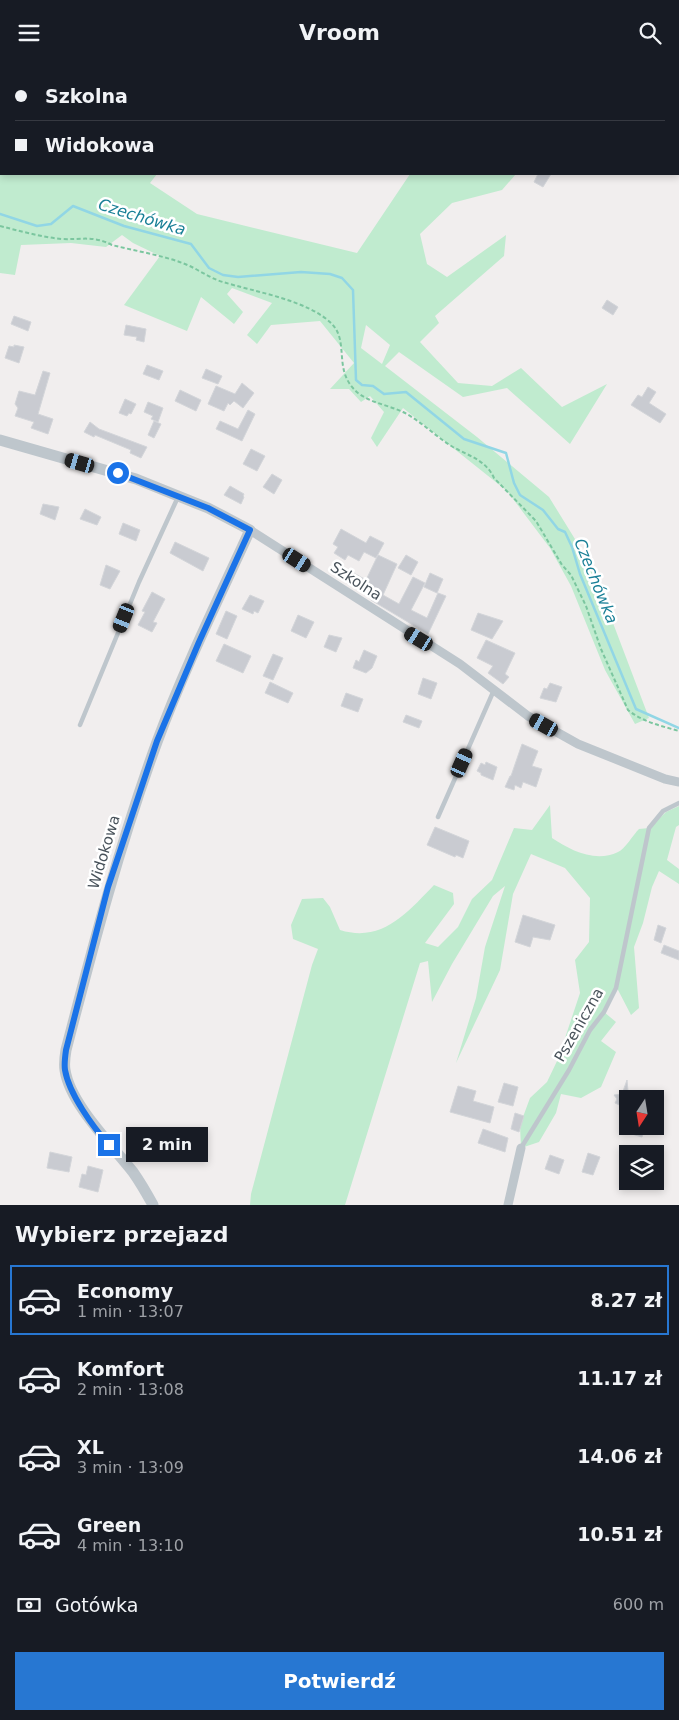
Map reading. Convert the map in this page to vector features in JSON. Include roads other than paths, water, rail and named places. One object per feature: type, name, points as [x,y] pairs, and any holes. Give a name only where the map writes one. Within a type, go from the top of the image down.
[{"type":"street","name":"Szkolna","points":[[0,440],[118,473],[208,508],[250,530],[460,664],[528,716],[578,743],[665,779],[679,782]]},
{"type":"street","name":"Widokowa","points":[[153,1205],[133,1173],[97,1132],[80,1104],[64,1069],[66,1050],[108,887],[157,741],[250,530]]},
{"type":"street","name":"Pszeniczna","points":[[508,1205],[521,1148]]},
{"type":"lane","points":[[80,725],[138,582],[179,496]]},
{"type":"lane","points":[[438,817],[494,690]]},
{"type":"lane","name":"Pszeniczna","points":[[521,1148],[569,1070],[590,1029],[604,1012],[616,988],[649,829],[663,811],[679,803]]},
{"type":"waterway","name":"Czechówka","points":[[0,214],[37,226],[51,224],[73,206],[124,226],[191,244],[209,268],[223,275],[238,277],[301,272],[330,274],[342,278],[353,290],[356,380],[362,385],[373,386],[384,394],[406,392],[464,439],[506,453],[514,483],[520,495],[543,510],[558,529],[565,532],[572,547],[580,574],[636,709],[679,728]]}]
